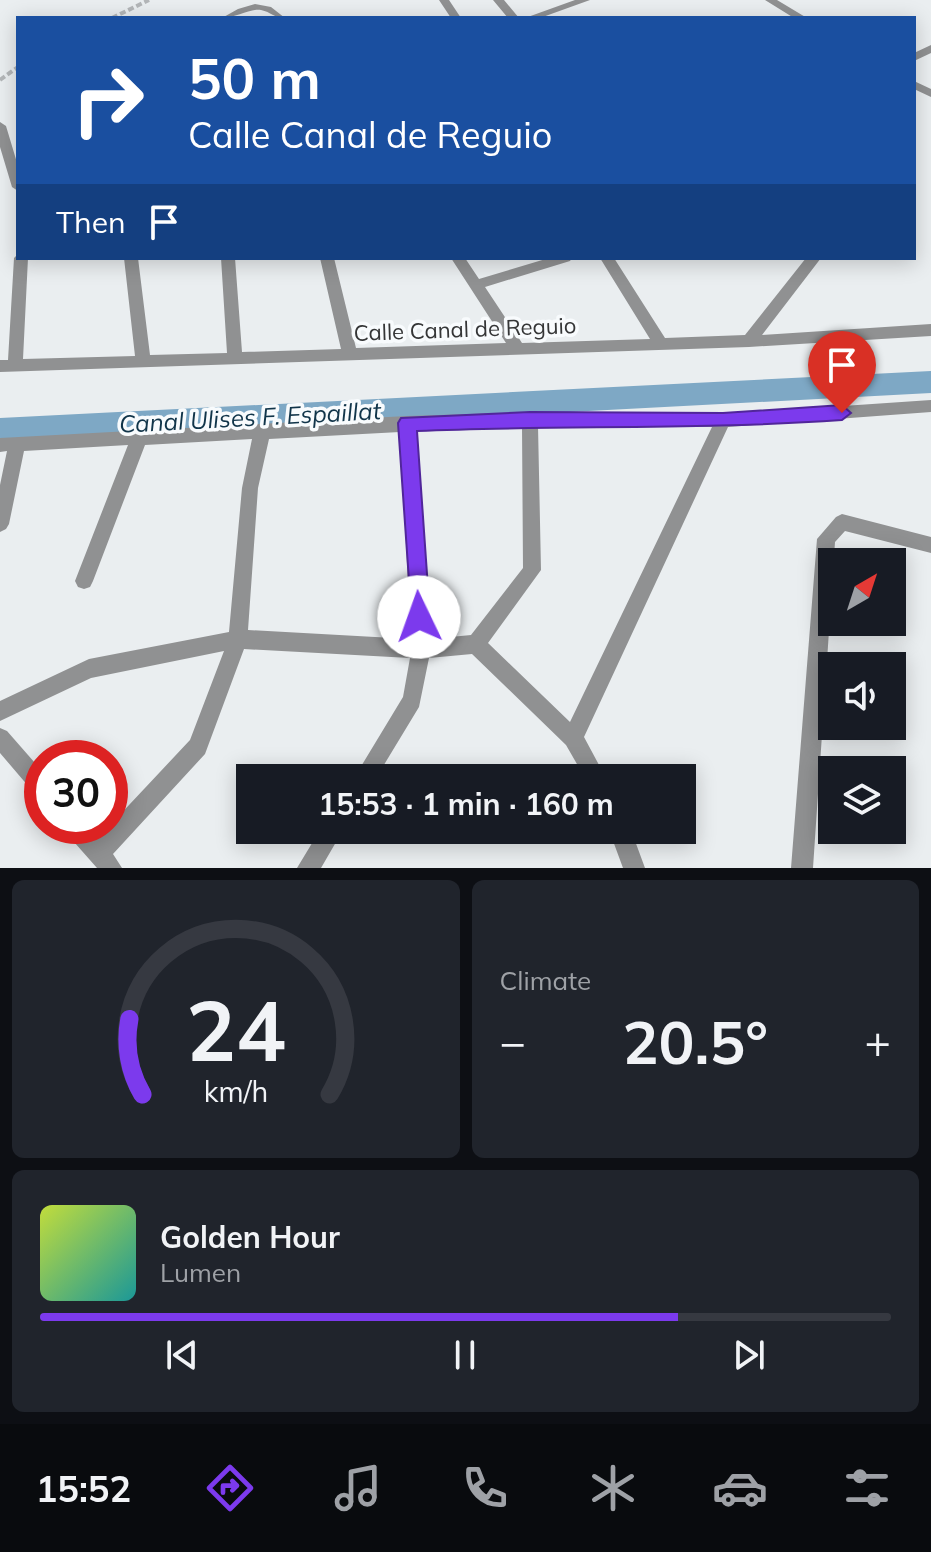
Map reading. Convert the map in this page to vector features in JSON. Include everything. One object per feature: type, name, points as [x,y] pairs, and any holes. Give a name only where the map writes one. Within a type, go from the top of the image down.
[{"type":"street","points":[[498,0],[512,16]]},
{"type":"street","points":[[536,16],[585,0]]},
{"type":"street","points":[[770,0],[798,16]]},
{"type":"street","points":[[231,16],[254,5],[265,7],[277,16]]},
{"type":"street","points":[[6,135],[16,178]]},
{"type":"street","points":[[8,366],[21,260]]},
{"type":"street","points":[[131,260],[143,363]]},
{"type":"street","points":[[228,260],[235,360]]},
{"type":"street","points":[[327,260],[350,355]]},
{"type":"street","points":[[459,260],[518,349]]},
{"type":"street","points":[[476,285],[558,260]]},
{"type":"street","points":[[608,260],[660,343]]},
{"type":"street","points":[[749,341],[812,260]]},
{"type":"street","name":"Calle Canal de Reguio","points":[[8,366],[749,341],[931,330]]},
{"type":"street","points":[[0,524],[9,445],[407,423],[530,419],[723,421],[931,406]]},
{"type":"street","points":[[0,711],[89,669],[238,639],[421,649],[476,644],[532,570],[530,419]]},
{"type":"street","points":[[573,738],[723,421]]},
{"type":"street","points":[[373,764],[412,700],[421,649],[407,423]]},
{"type":"street","points":[[90,844],[104,861],[198,747],[238,639],[250,488],[262,432]]},
{"type":"street","points":[[84,581],[139,438]]},
{"type":"street","points":[[802,868],[826,539],[842,522],[931,545]]},
{"type":"street","points":[[476,644],[573,738],[588,764]]},
{"type":"street","points":[[0,738],[24,766]]},
{"type":"street","points":[[308,868],[323,844]]},
{"type":"street","points":[[625,844],[634,868]]},
{"type":"path","points":[[116,16],[149,0]]},
{"type":"waterway","name":"Canal Ulises F. Espaillat","points":[[0,430],[931,382]]},
{"type":"route","points":[[419,617],[407,423],[530,419],[723,421],[842,413]]}]
